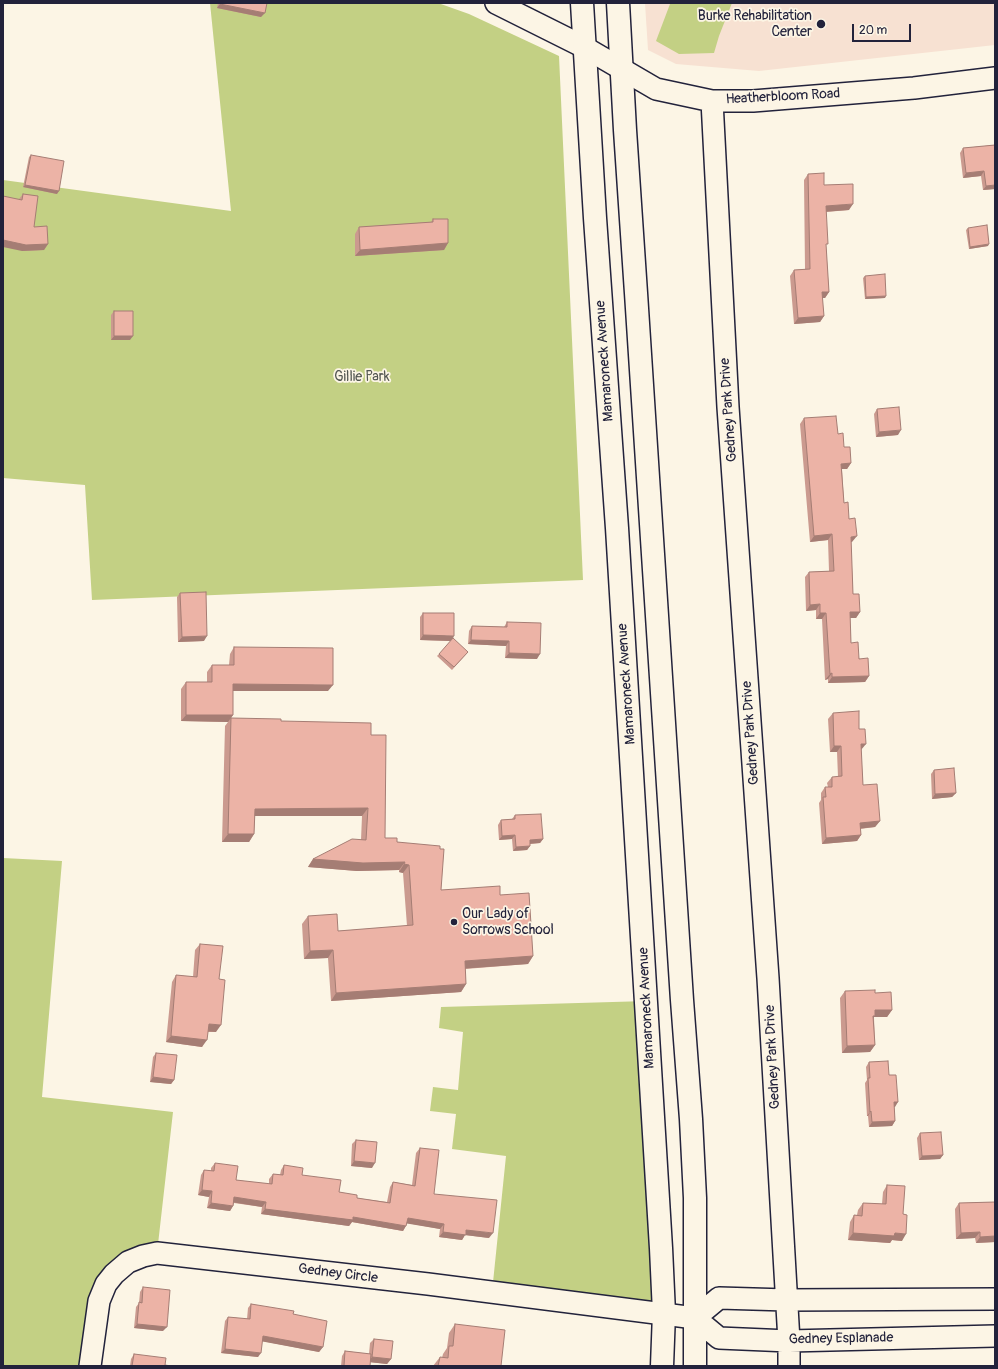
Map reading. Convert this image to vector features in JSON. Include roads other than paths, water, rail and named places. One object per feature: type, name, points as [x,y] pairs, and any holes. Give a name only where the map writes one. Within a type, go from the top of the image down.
[{"type":"main road","name":"Mamaroneck Avenue","points":[[582,3],[618,544],[661,1240],[664,1313],[662,1366]]},
{"type":"main road","points":[[618,3],[682,1000],[692,1127],[696,1198],[695,1366]]},
{"type":"street","name":"Heatherbloom Road","points":[[496,3],[584,47],[656,89],[712,101],[761,100],[914,88],[995,78]]},
{"type":"street","name":"Gedney Park Drive","points":[[712,101],[728,399],[768,970],[789,1340],[789,1366]]},
{"type":"street","name":"Gedney Circle","points":[[90,1366],[99,1301],[106,1284],[114,1274],[128,1262],[143,1256],[157,1253],[664,1313]]},
{"type":"street","points":[[664,1313],[695,1318],[719,1298],[786,1300],[995,1299]]},
{"type":"street","name":"Gedney Esplanade","points":[[695,1318],[719,1338],[789,1340],[995,1336]]},
{"type":"place","name":"Burke Rehabilitation Center","points":[[821,24]]},
{"type":"place","name":"Our Lady of Sorrows School","points":[[454,922]]},
{"type":"park label","name":"Gillie Park","points":[[362,377]]}]
